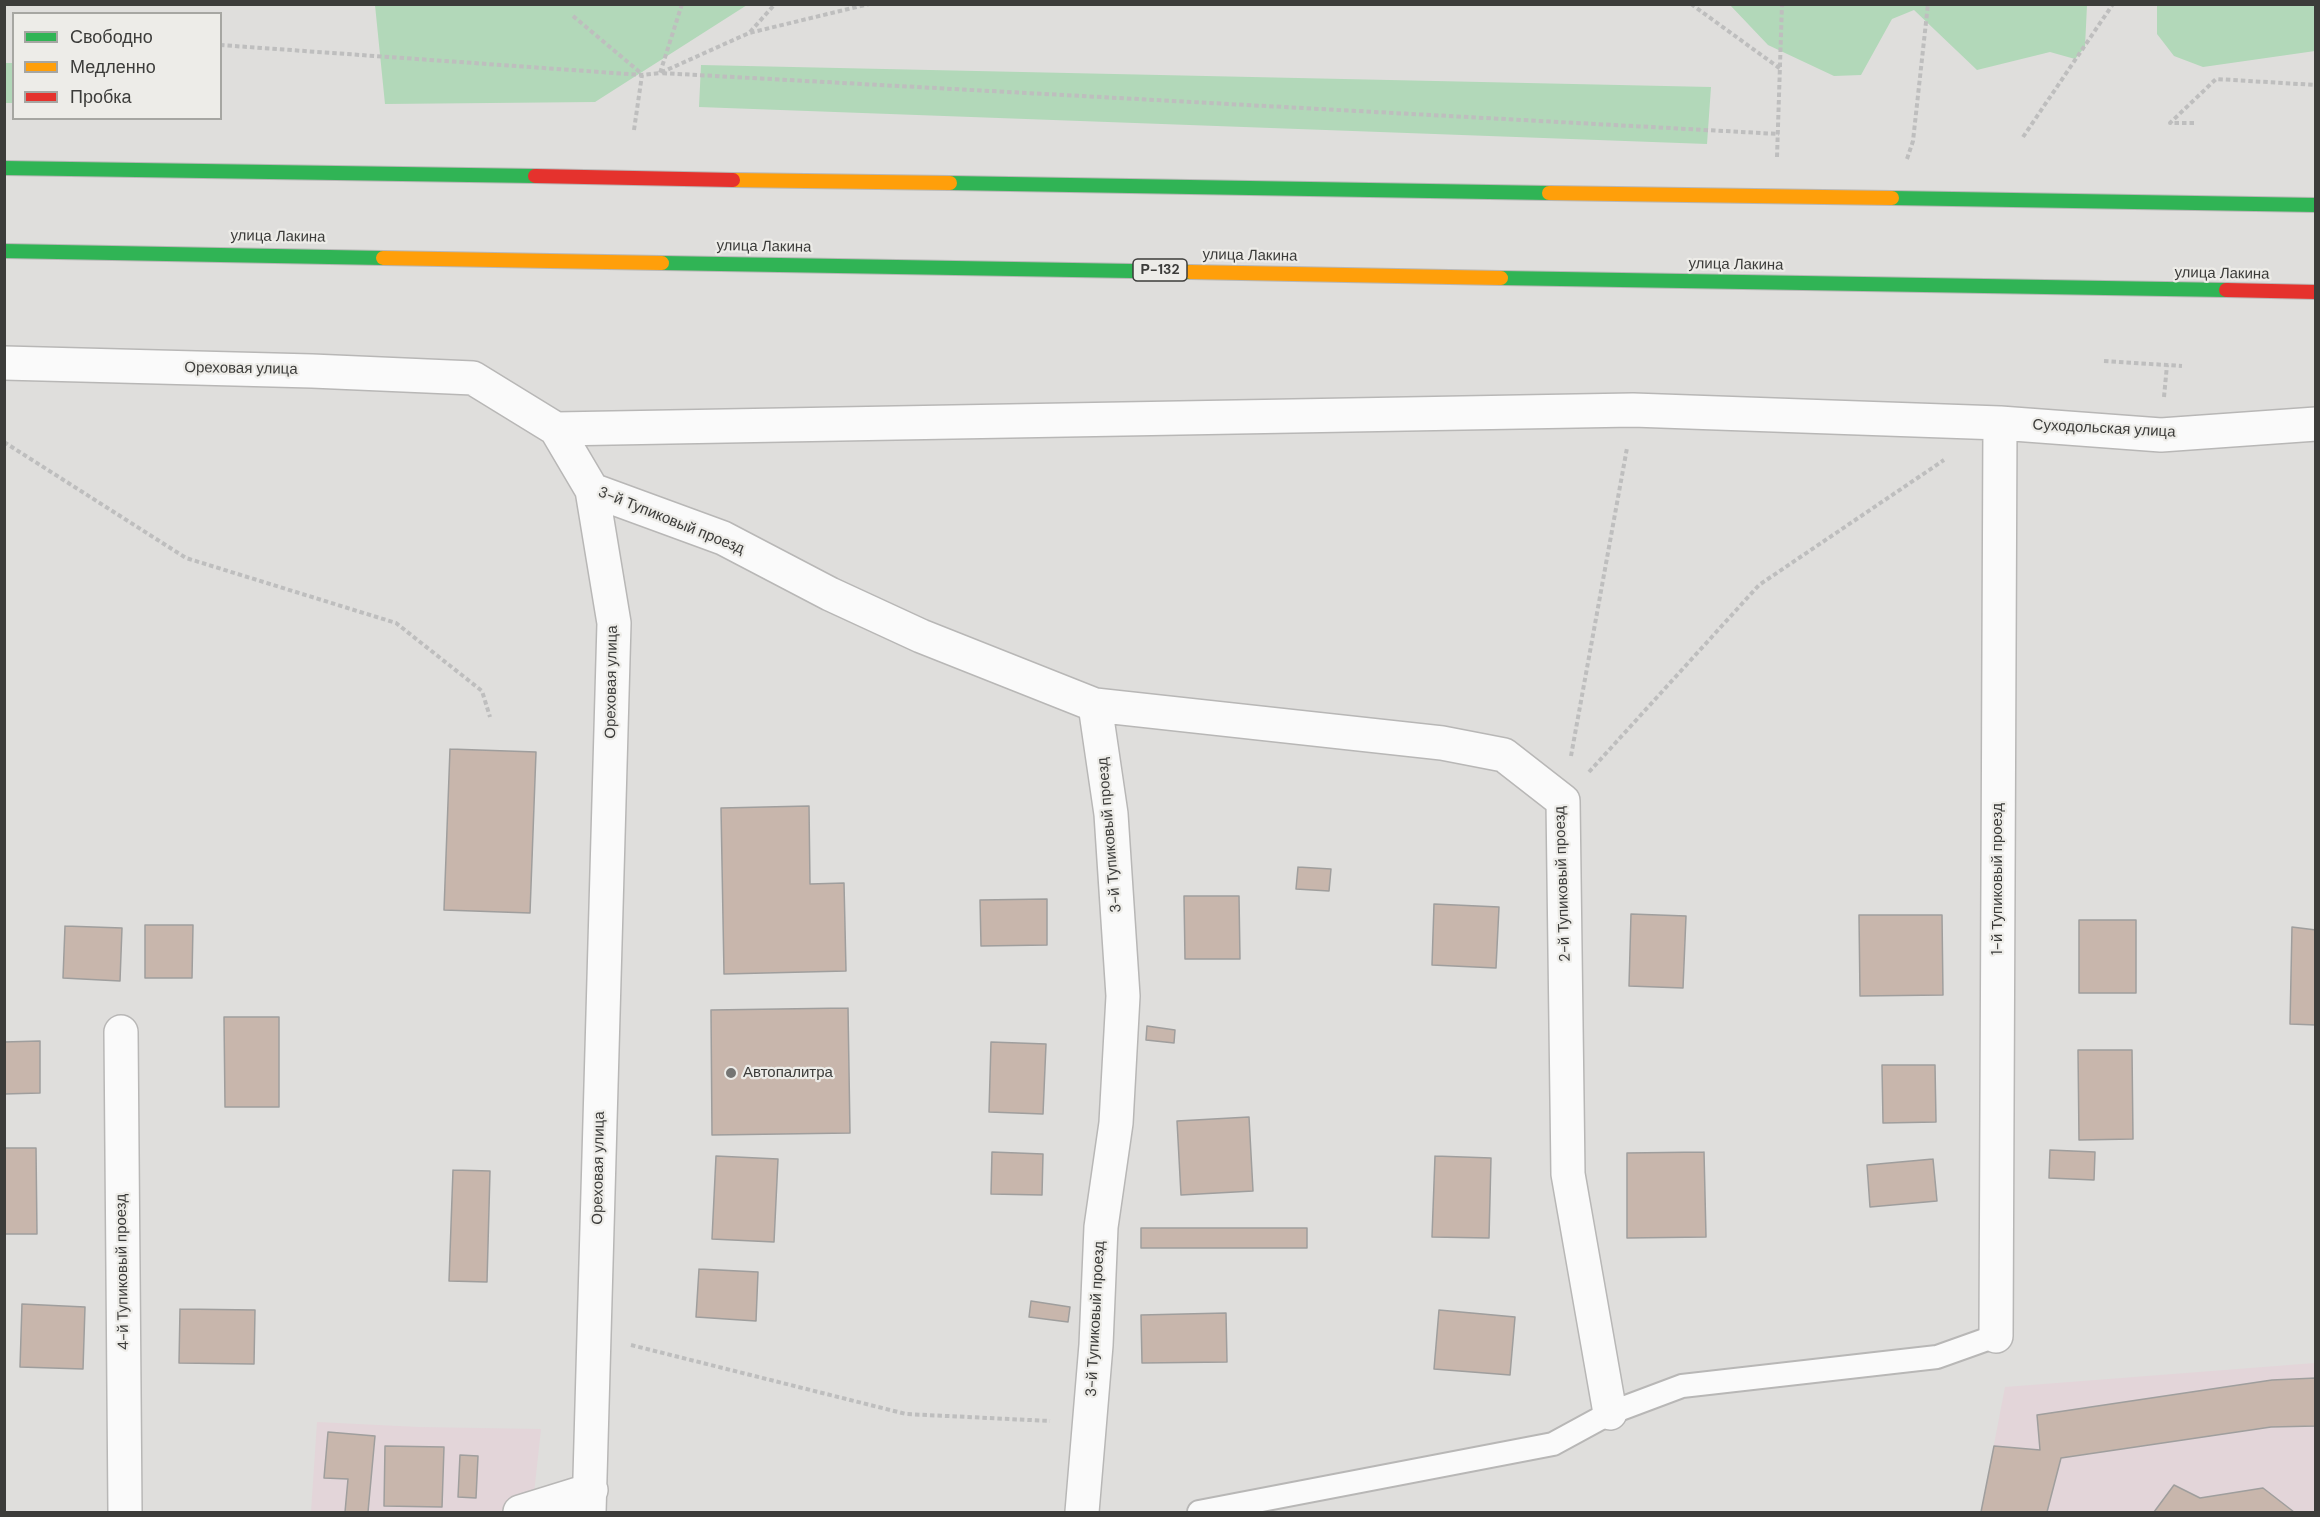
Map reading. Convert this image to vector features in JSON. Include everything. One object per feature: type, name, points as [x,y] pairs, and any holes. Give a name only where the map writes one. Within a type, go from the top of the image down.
[{"type":"highway","points":[[4,168],[2316,205]]},
{"type":"highway","name":"улица Лакина","points":[[4,250],[2316,292]]},
{"type":"street","name":"Ореховая улица","points":[[4,363],[312,371],[472,378],[556,429],[592,490],[614,623],[590,1501]]},
{"type":"street","name":"Суходольская улица","points":[[556,429],[1633,410],[2000,423],[2161,435],[2316,424]]},
{"type":"street","name":"1-й Тупиковый проезд","points":[[1996,1335],[2000,423]]},
{"type":"street","name":"3-й Тупиковый проезд","points":[[592,490],[723,538],[830,594],[921,636],[1095,705],[1111,814],[1123,996],[1116,1123],[1101,1227],[1096,1345],[1082,1512]]},
{"type":"street","name":"2-й Тупиковый проезд","points":[[1095,705],[1442,743],[1504,755],[1563,801],[1568,1174],[1610,1413]]},
{"type":"street","name":"4-й Тупиковый проезд","points":[[121,1032],[125,1512]]},
{"type":"street","points":[[520,1512],[590,1501]]},
{"type":"lane","points":[[1198,1512],[1553,1443],[1610,1413],[1682,1386],[1937,1357],[1996,1335]]},
{"type":"path","points":[[660,73],[682,4]]},
{"type":"path","points":[[749,33],[775,4]]},
{"type":"path","points":[[660,73],[749,33],[869,4]]},
{"type":"path","points":[[1691,4],[1782,70]]},
{"type":"path","points":[[1776,168],[1782,70],[1782,4]]},
{"type":"path","points":[[1905,162],[1913,141],[1928,4]]},
{"type":"path","points":[[2023,137],[2114,4]]},
{"type":"path","points":[[573,16],[642,75]]},
{"type":"path","points":[[222,45],[642,75],[660,73],[1779,134]]},
{"type":"path","points":[[634,130],[642,75]]},
{"type":"path","points":[[2194,123],[2170,123],[2216,80],[2316,85]]},
{"type":"path","points":[[2104,360],[2182,366]]},
{"type":"path","points":[[1563,801],[1633,410]]},
{"type":"path","points":[[4,442],[186,558],[396,623],[482,691],[490,717]]},
{"type":"path","points":[[1563,801],[1759,585],[1952,455]]},
{"type":"path","points":[[595,1336],[906,1414],[1090,1423]]},
{"type":"shaded area","points":[[2315,1363],[2315,1512],[1981,1512],[2005,1387]]},
{"type":"shaded area","points":[[317,1422],[419,1427],[541,1429],[532,1512],[311,1512]]},
{"type":"green space","points":[[375,4],[747,5],[595,102],[385,104]]},
{"type":"green space","points":[[1730,5],[2087,5],[2085,47],[2075,59],[2050,52],[1977,70],[1914,10],[1892,19],[1861,75],[1834,76],[1768,45]]},
{"type":"green space","points":[[2157,5],[2315,5],[2315,51],[2203,67],[2174,56],[2157,34]]},
{"type":"green space","points":[[5,63],[12,63],[12,103],[5,103]]},
{"type":"green space","points":[[701,65],[1711,87],[1707,144],[699,107]]},
{"type":"building","points":[[450,749],[536,752],[530,913],[444,910]]},
{"type":"building","points":[[809,806],[810,884],[844,883],[846,971],[724,974],[721,808]]},
{"type":"building","points":[[1298,867],[1331,869],[1329,891],[1296,889]]},
{"type":"building","points":[[1184,896],[1239,896],[1240,959],[1185,959]]},
{"type":"building","points":[[1047,899],[1047,945],[981,946],[980,900]]},
{"type":"building","points":[[1434,904],[1499,907],[1496,968],[1432,965]]},
{"type":"building","points":[[1631,914],[1686,916],[1683,988],[1629,986]]},
{"type":"building","points":[[1859,915],[1942,915],[1943,995],[1860,996]]},
{"type":"building","points":[[2079,920],[2136,920],[2136,993],[2079,993]]},
{"type":"building","points":[[145,925],[193,925],[192,978],[145,978]]},
{"type":"building","points":[[65,926],[122,928],[120,981],[63,978]]},
{"type":"building","points":[[2292,927],[2316,930],[2316,1025],[2290,1024]]},
{"type":"building","points":[[848,1008],[850,1133],[712,1135],[711,1010]]},
{"type":"building","points":[[224,1017],[279,1017],[279,1107],[225,1107]]},
{"type":"building","points":[[1147,1026],[1175,1030],[1174,1043],[1146,1040]]},
{"type":"building","points":[[40,1041],[40,1093],[4,1094],[4,1042]]},
{"type":"building","points":[[991,1042],[1046,1044],[1043,1114],[989,1112]]},
{"type":"building","points":[[2078,1050],[2132,1050],[2133,1139],[2079,1140]]},
{"type":"building","points":[[1882,1065],[1935,1065],[1936,1122],[1883,1123]]},
{"type":"building","points":[[1249,1117],[1253,1191],[1181,1195],[1177,1121]]},
{"type":"building","points":[[4,1148],[36,1148],[37,1234],[4,1234]]},
{"type":"building","points":[[2050,1150],[2095,1152],[2094,1180],[2049,1178]]},
{"type":"building","points":[[992,1152],[1043,1154],[1042,1195],[991,1194]]},
{"type":"building","points":[[1704,1152],[1706,1237],[1627,1238],[1627,1153]]},
{"type":"building","points":[[716,1156],[778,1159],[774,1242],[712,1239]]},
{"type":"building","points":[[1435,1156],[1491,1158],[1489,1238],[1432,1237]]},
{"type":"building","points":[[1933,1159],[1937,1201],[1870,1207],[1867,1165]]},
{"type":"building","points":[[453,1170],[490,1171],[487,1282],[449,1281]]},
{"type":"building","points":[[1141,1228],[1307,1228],[1307,1248],[1141,1248]]},
{"type":"building","points":[[699,1269],[758,1272],[756,1321],[696,1317]]},
{"type":"building","points":[[1031,1301],[1070,1307],[1068,1322],[1029,1317]]},
{"type":"building","points":[[22,1304],[85,1307],[83,1369],[20,1367]]},
{"type":"building","points":[[180,1309],[255,1310],[254,1364],[179,1363]]},
{"type":"building","points":[[1439,1310],[1515,1317],[1510,1375],[1434,1369]]},
{"type":"building","points":[[1226,1313],[1227,1362],[1142,1363],[1141,1315]]},
{"type":"building","points":[[2316,1378],[2316,1426],[2271,1427],[2061,1458],[2047,1512],[1981,1512],[1994,1446],[2040,1450],[2037,1415],[2272,1380]]},
{"type":"building","points":[[328,1432],[375,1436],[368,1512],[345,1512],[348,1479],[324,1478]]},
{"type":"building","points":[[385,1446],[444,1447],[442,1507],[384,1506]]},
{"type":"building","points":[[460,1455],[478,1456],[476,1498],[458,1497]]},
{"type":"building","points":[[2174,1485],[2200,1498],[2263,1488],[2294,1512],[2154,1512]]},
{"type":"traffic: fast","points":[[4,168],[535,176]]},
{"type":"traffic: fast","points":[[950,183],[1549,193]]},
{"type":"traffic: fast","points":[[1892,198],[2316,205]]},
{"type":"traffic: fast","points":[[4,251],[383,258]]},
{"type":"traffic: fast","points":[[662,263],[1190,272]]},
{"type":"traffic: fast","points":[[1501,278],[2226,290]]},
{"type":"traffic: slow","points":[[733,180],[950,183]]},
{"type":"traffic: slow","points":[[1549,193],[1892,198]]},
{"type":"traffic: slow","points":[[383,258],[662,263]]},
{"type":"traffic: slow","points":[[1190,272],[1501,278]]},
{"type":"traffic: jam","points":[[535,176],[733,180]]},
{"type":"traffic: jam","points":[[2226,290],[2316,292]]},
{"type":"place","name":"Автопалитра","points":[[731,1073]]}]
